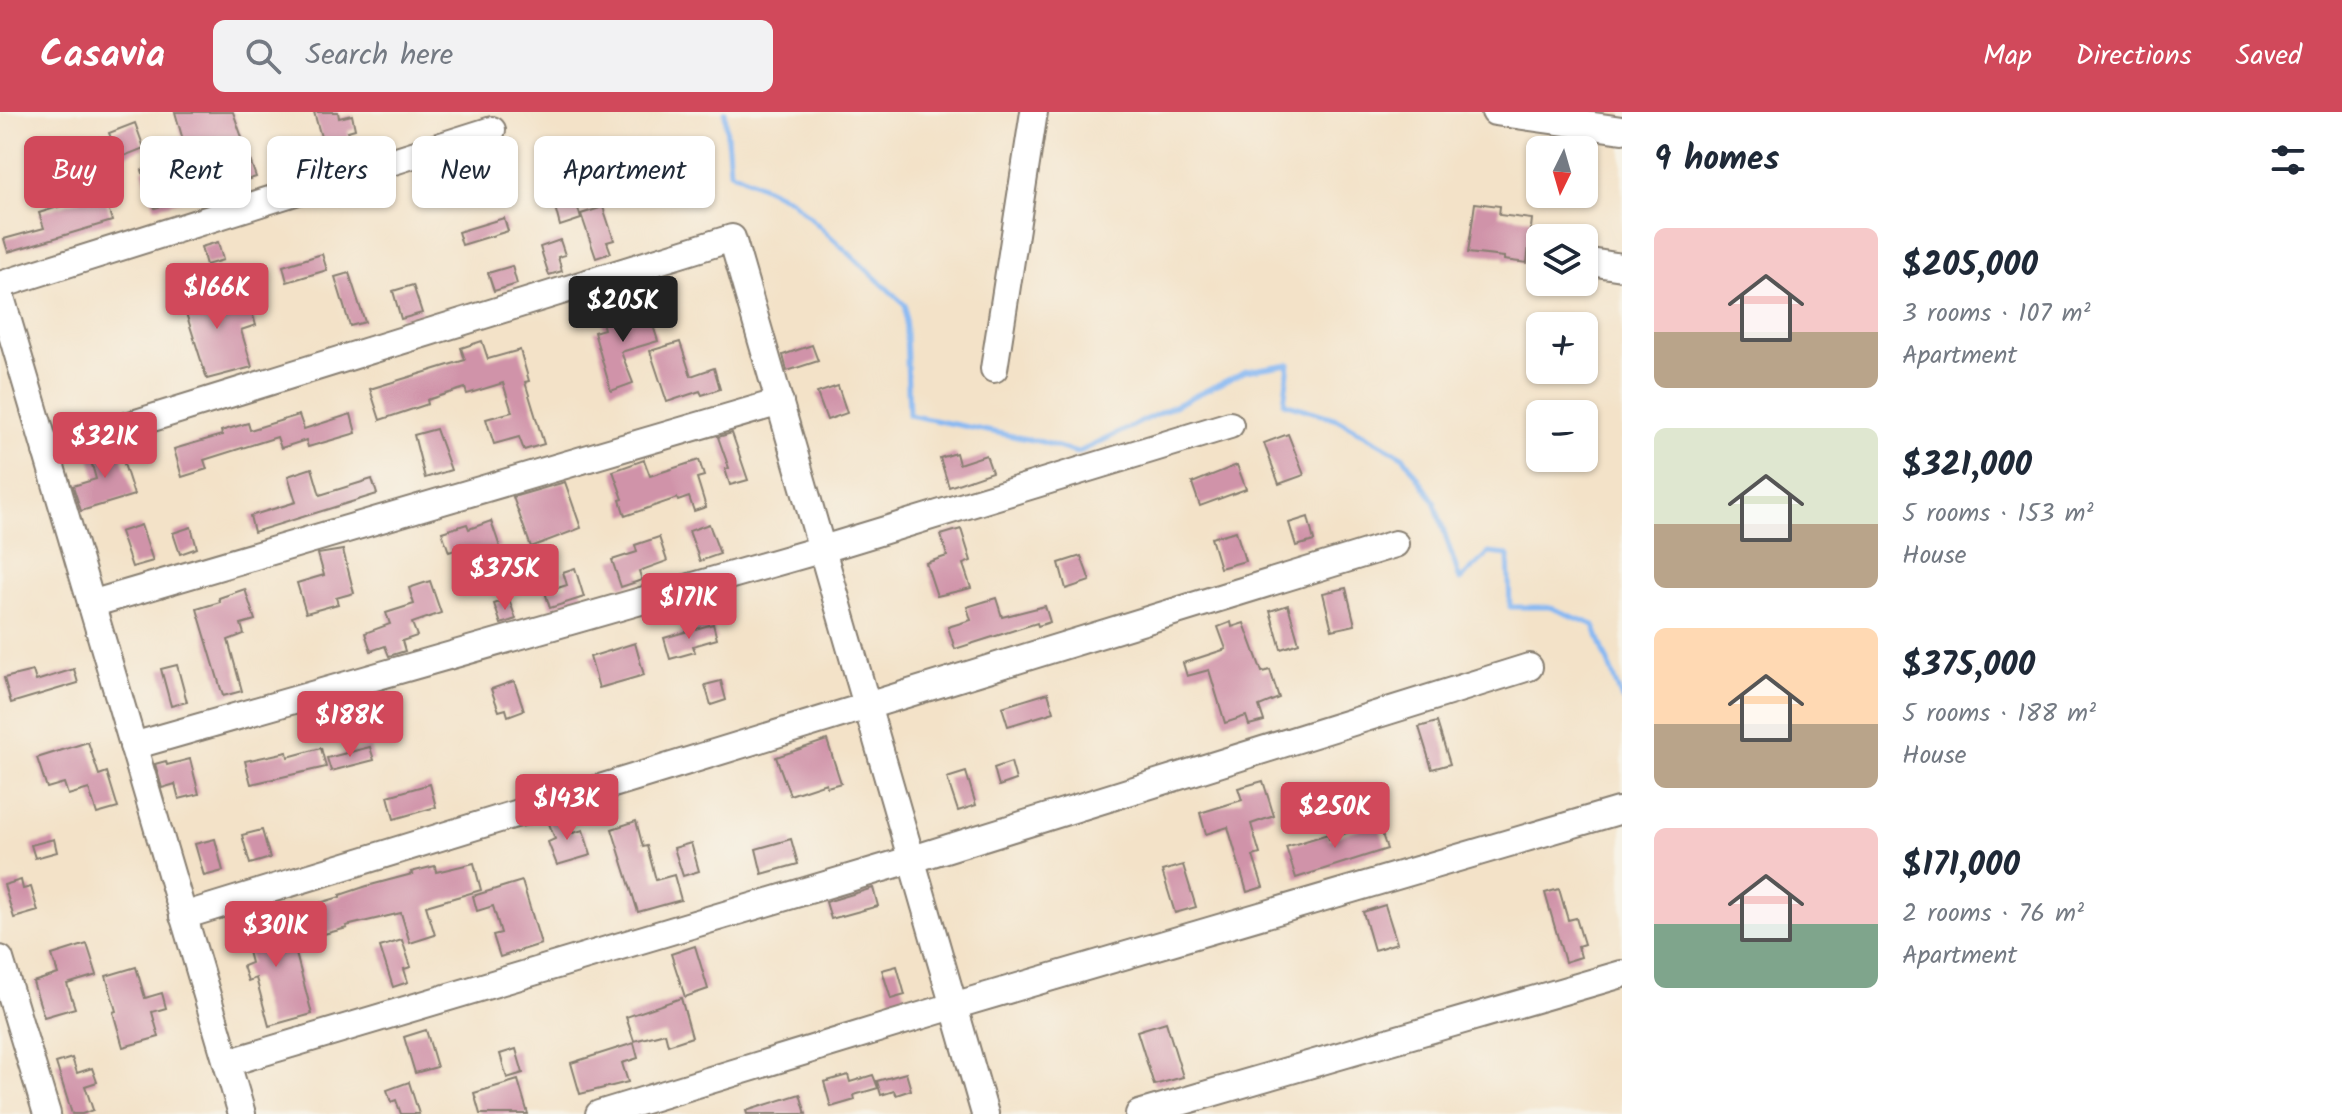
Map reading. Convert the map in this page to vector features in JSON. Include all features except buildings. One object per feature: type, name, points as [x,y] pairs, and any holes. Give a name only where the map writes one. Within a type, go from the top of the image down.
[{"type":"street","points":[[994,369],[1034,112]]},
{"type":"street","points":[[1495,112],[1622,130]]},
{"type":"street","points":[[0,285],[492,130]]},
{"type":"street","points":[[46,451],[732,238],[985,1114]]},
{"type":"street","points":[[1598,263],[1622,267]]},
{"type":"street","points":[[0,294],[242,1114]]},
{"type":"street","points":[[91,604],[780,402]]},
{"type":"street","points":[[133,746],[823,549],[1230,425]]},
{"type":"street","points":[[183,916],[1395,544]]},
{"type":"street","points":[[227,1063],[913,859],[1529,667]]},
{"type":"street","points":[[599,1114],[953,1006],[1618,811]]},
{"type":"street","points":[[1,967],[47,1114]]},
{"type":"street","points":[[1139,1114],[1622,974]]},
{"type":"waterway","points":[[725,112],[730,171],[791,200],[905,305],[909,415],[1042,442],[1077,453],[1246,371],[1289,364],[1284,403],[1337,419],[1404,457],[1434,501],[1460,580],[1489,553],[1508,555],[1510,607],[1549,607],[1594,625],[1622,700]]}]
